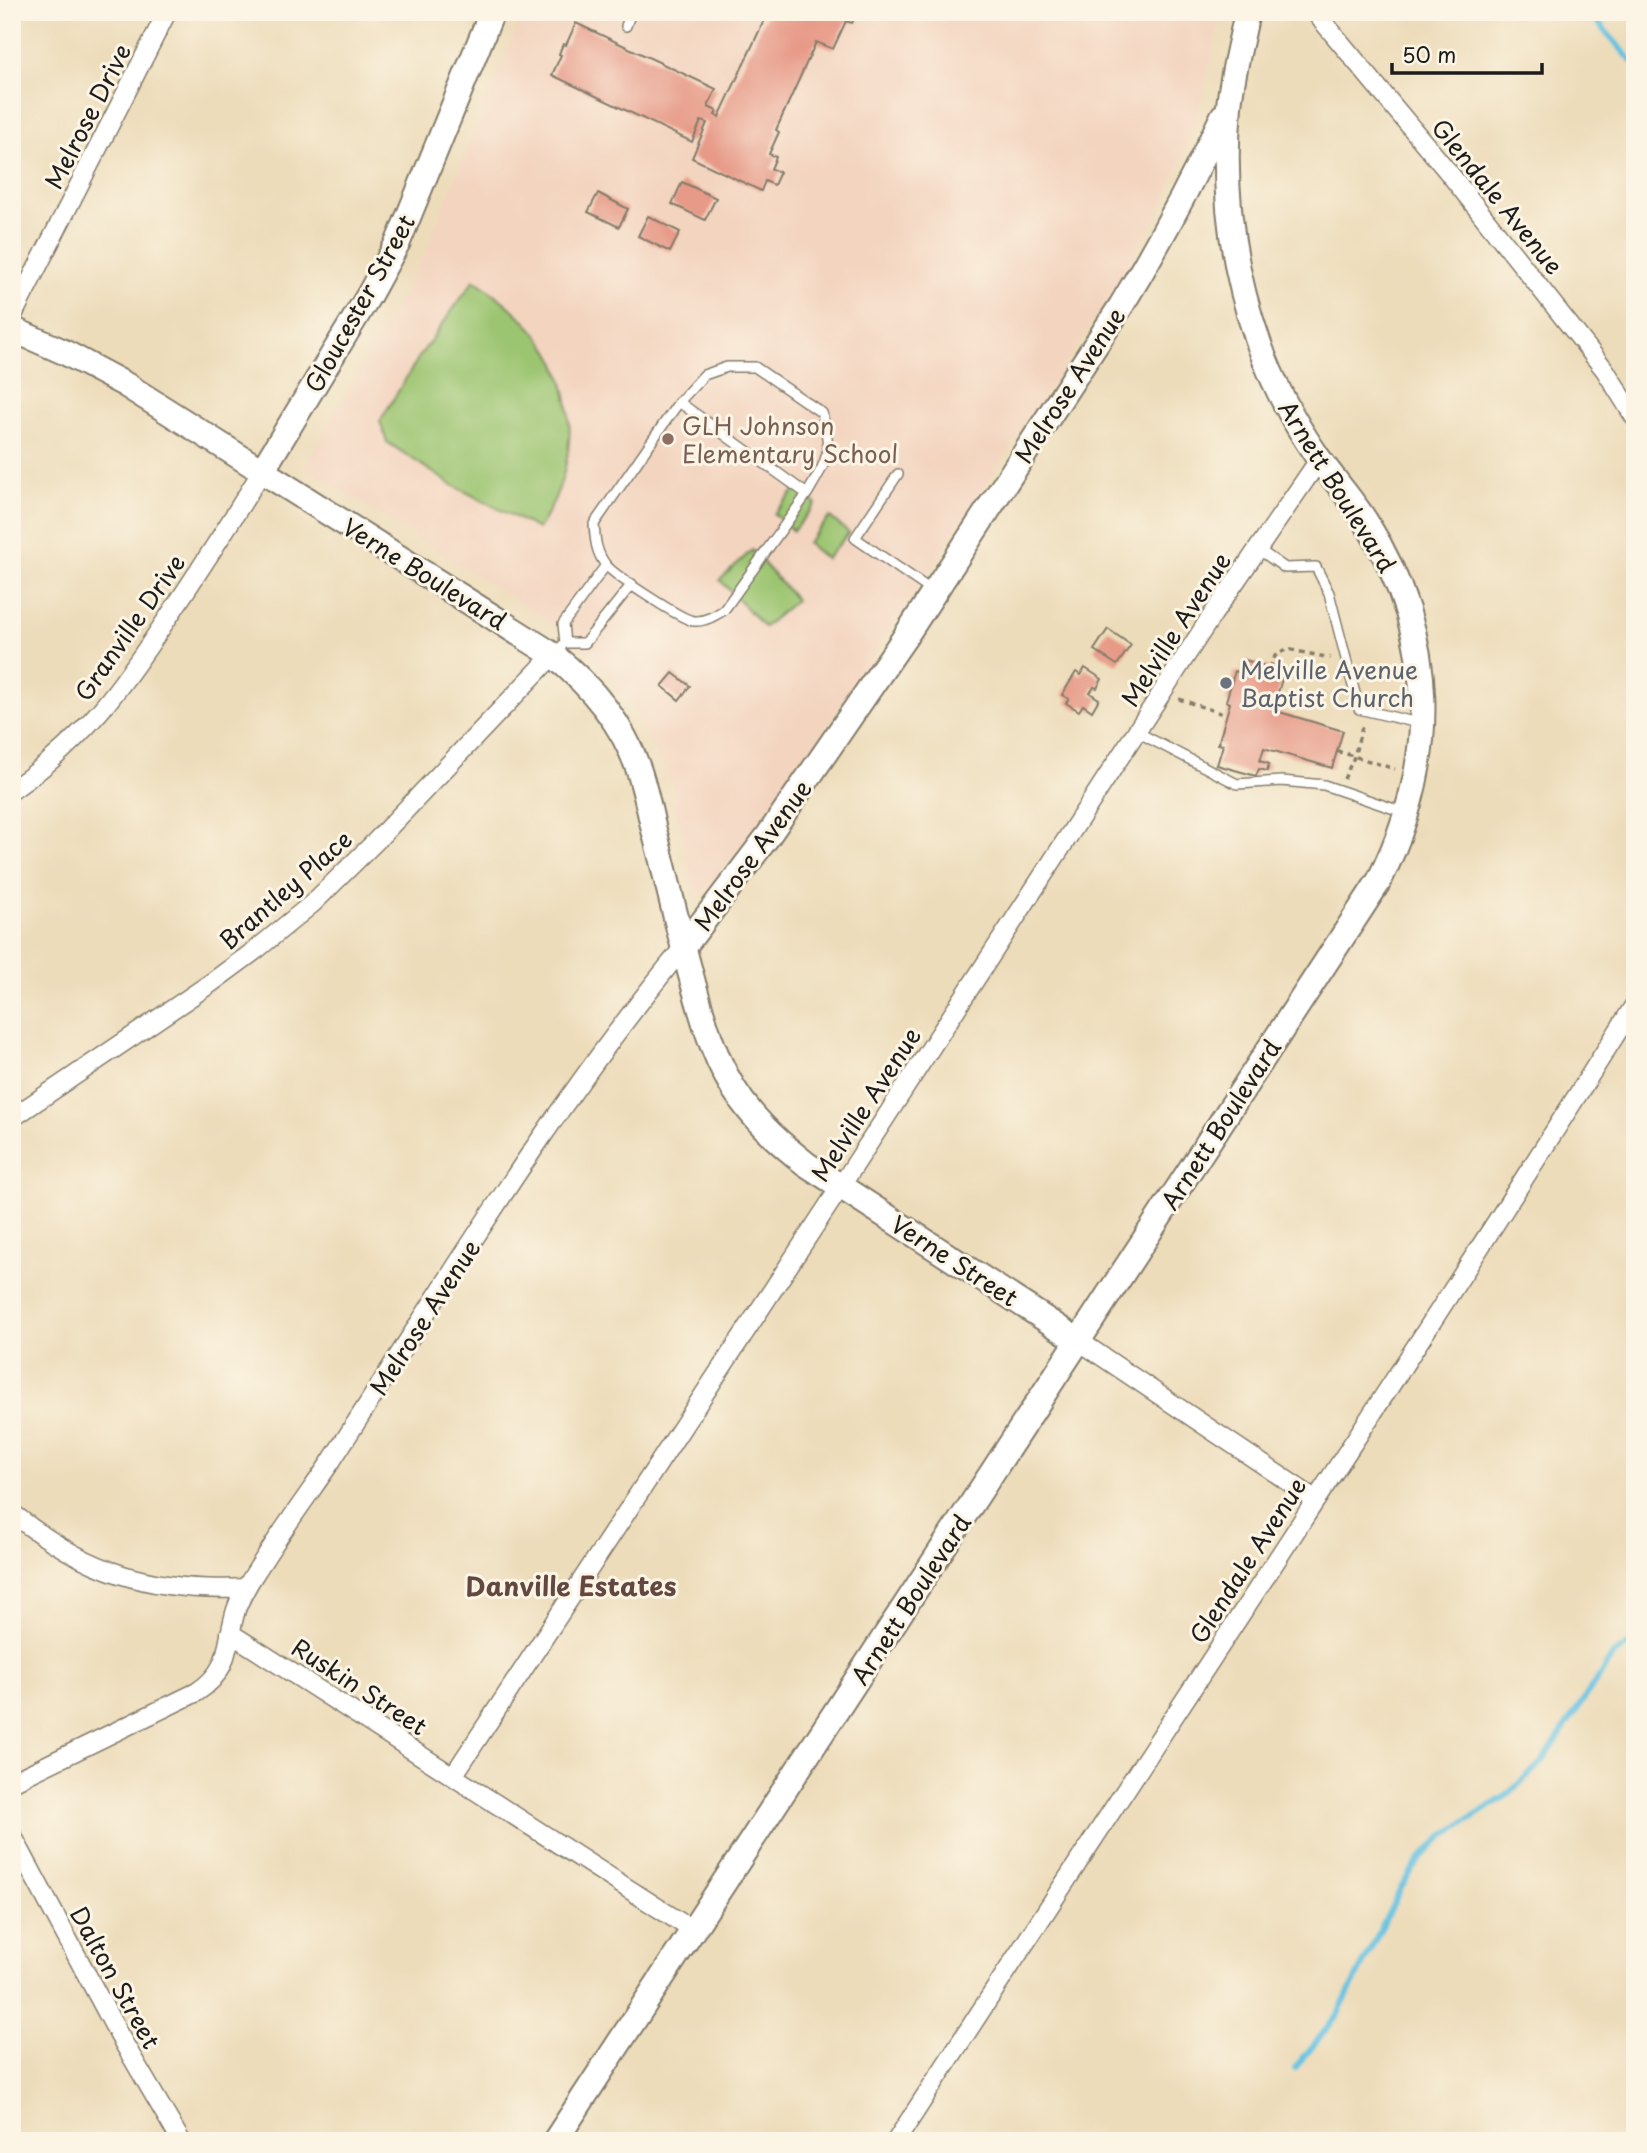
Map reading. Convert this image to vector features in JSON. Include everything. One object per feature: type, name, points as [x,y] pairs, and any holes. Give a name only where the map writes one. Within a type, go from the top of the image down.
[{"type":"street","name":"Melrose Drive","points":[[12,317],[167,12]]},
{"type":"street","name":"Gloucester Street","points":[[262,471],[369,295],[398,242],[492,12]]},
{"type":"street","name":"Arnett Boulevard","points":[[555,2141],[1379,881],[1408,814],[1417,776],[1423,724],[1421,671],[1402,592],[1386,555],[1365,520],[1320,460],[1278,389],[1258,344],[1243,296],[1233,247],[1226,158],[1229,103],[1247,12]]},
{"type":"street","name":"Glendale Avenue","points":[[1315,12],[1450,173],[1588,348],[1635,418]]},
{"type":"street","name":"Melrose Avenue","points":[[246,1588],[557,1115],[633,1009],[768,836],[934,592],[1155,250],[1229,103]]},
{"type":"street","name":"Verne Boulevard","points":[[12,329],[65,352],[126,385],[262,471],[559,649],[619,729],[638,768],[683,948]]},
{"type":"street","name":"Melville Avenue","points":[[453,1776],[1164,690],[1320,460]]},
{"type":"street","name":"Granville Drive","points":[[12,790],[63,751],[119,691],[220,540],[262,471]]},
{"type":"street","name":"Brantley Place","points":[[12,1118],[211,983],[313,903],[559,649]]},
{"type":"street","name":"Verne Street","points":[[683,948],[708,1037],[722,1069],[758,1122],[783,1147],[1316,1500]]},
{"type":"street","name":"Glendale Avenue","points":[[895,2141],[1316,1500],[1635,1004]]},
{"type":"street","points":[[12,1513],[62,1549],[95,1566],[129,1578],[173,1588],[246,1588],[236,1609],[223,1666],[205,1687],[12,1782]]},
{"type":"street","name":"Ruskin Street","points":[[230,1633],[694,1931]]},
{"type":"street","name":"Dalton Street","points":[[12,1835],[119,2035],[181,2141]]},
{"type":"lane","points":[[626,26],[631,12]]},
{"type":"lane","points":[[727,367],[755,367],[822,413],[829,440],[827,460],[807,494],[724,610],[697,622],[682,618],[606,565],[595,544],[594,524],[679,402],[704,375],[727,367]]},
{"type":"lane","points":[[679,402],[807,494]]},
{"type":"lane","points":[[898,474],[855,538],[934,592]]},
{"type":"lane","points":[[1258,549],[1284,568],[1316,567],[1329,593],[1360,709],[1423,724]]},
{"type":"lane","points":[[606,565],[563,624],[559,649],[585,643],[632,584]]},
{"type":"lane","points":[[1137,732],[1237,784],[1282,781],[1324,785],[1408,814]]},
{"type":"path","points":[[1270,668],[1275,656],[1287,649],[1347,662]]},
{"type":"path","points":[[1164,690],[1178,699],[1227,715]]},
{"type":"path","points":[[1339,791],[1354,757],[1367,711]]},
{"type":"path","points":[[1337,751],[1417,776]]},
{"type":"shaded area","name":"GLH Johnson Elementary School","points":[[523,12],[1221,12],[1197,122],[1163,204],[1120,281],[799,768],[702,893],[693,888],[672,787],[635,712],[603,668],[563,630],[304,467],[421,261]]},
{"type":"green space","points":[[474,280],[509,306],[532,328],[550,352],[563,385],[570,427],[565,470],[538,529],[452,485],[387,442],[380,421],[419,357]]},
{"type":"green space","points":[[797,488],[816,504],[793,531],[774,514]]},
{"type":"green space","points":[[830,517],[849,533],[826,559],[807,543]]},
{"type":"green space","points":[[752,550],[796,600],[764,627],[720,580]]},
{"type":"building","points":[[768,12],[858,12],[852,23],[846,21],[833,49],[816,42],[776,130],[779,132],[769,154],[776,157],[771,169],[780,172],[774,185],[765,181],[761,191],[692,158],[707,123],[701,121],[692,142],[552,75],[563,44],[566,45],[576,23],[716,89],[708,107],[717,111],[715,115],[719,117]]},
{"type":"building","points":[[682,182],[716,198],[705,220],[672,204]]},
{"type":"building","points":[[598,193],[628,209],[619,227],[588,212]]},
{"type":"building","points":[[648,216],[680,232],[670,252],[638,236]]},
{"type":"building","points":[[1108,629],[1131,645],[1117,665],[1094,650]]},
{"type":"building","points":[[1245,660],[1284,672],[1273,710],[1343,731],[1332,768],[1264,748],[1260,761],[1269,764],[1267,771],[1259,769],[1256,776],[1217,765],[1223,745],[1218,744],[1230,703],[1226,701],[1235,671],[1241,673]]},
{"type":"building","points":[[1085,668],[1102,679],[1090,693],[1099,699],[1092,711],[1083,705],[1079,711],[1066,703],[1069,699],[1062,695],[1076,672],[1081,675]]},
{"type":"building","points":[[673,673],[690,686],[679,700],[662,686]]},
{"type":"waterway","points":[[1589,12],[1635,65]]},
{"type":"waterway","points":[[1295,2068],[1337,2016],[1401,1888],[1419,1860],[1443,1836],[1506,1796],[1543,1761],[1613,1655],[1635,1640]]},
{"type":"place","name":"GLH Johnson Elementary School","points":[[668,439]]},
{"type":"place","name":"Melville Avenue Baptist Church","points":[[1226,683]]},
{"type":"district","name":"Danville Estates","points":[[571,1585]]}]
